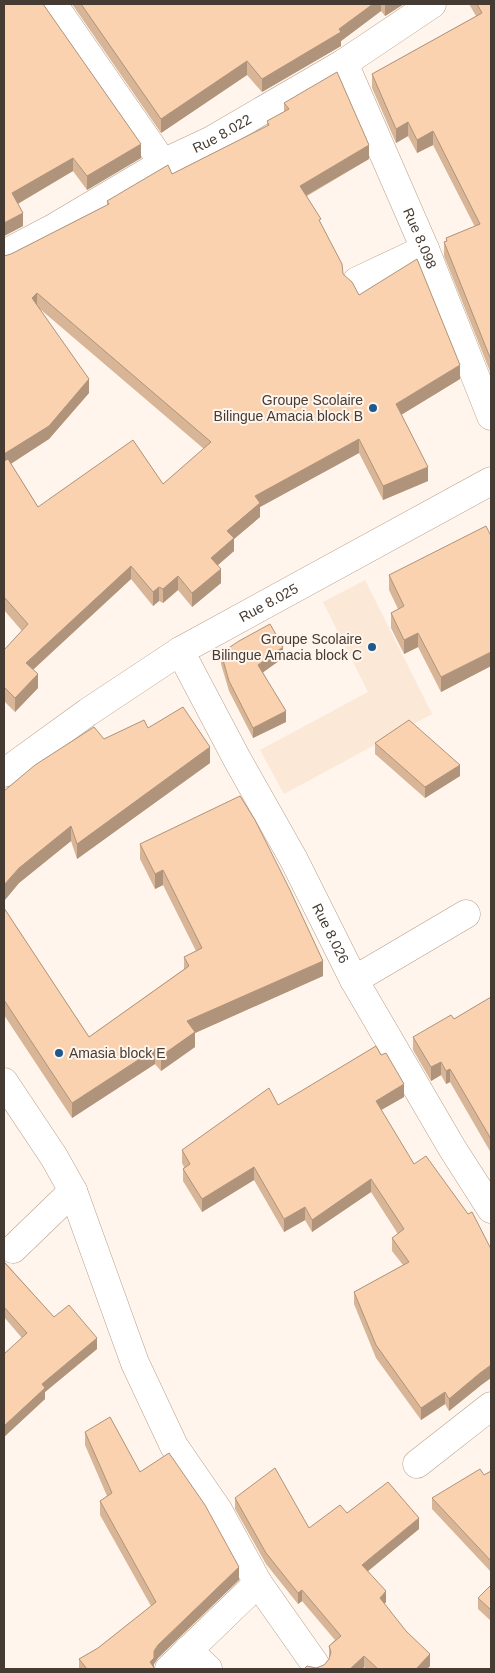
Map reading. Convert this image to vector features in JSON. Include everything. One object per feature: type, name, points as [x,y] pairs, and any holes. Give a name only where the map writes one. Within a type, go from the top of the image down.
[{"type":"street","points":[[54,4],[163,163]]},
{"type":"street","name":"Rue 8.022","points":[[4,254],[55,227],[163,163],[210,141],[344,63],[432,4]]},
{"type":"street","name":"Rue 8.098","points":[[344,63],[424,249],[491,416]]},
{"type":"street","points":[[357,281],[424,249]]},
{"type":"street","name":"Rue 8.025","points":[[4,773],[88,712],[180,651],[491,481]]},
{"type":"street","name":"Rue 8.026","points":[[180,651],[237,759],[294,860],[354,980],[452,1148],[491,1209]]},
{"type":"street","points":[[354,980],[466,914]]},
{"type":"street","points":[[4,1082],[54,1156],[73,1191],[127,1336],[135,1363],[174,1446],[218,1510],[258,1583],[315,1664]]},
{"type":"street","points":[[13,1249],[73,1191]]},
{"type":"street","points":[[417,1464],[491,1406]]},
{"type":"street","points":[[169,1669],[258,1583]]},
{"type":"street","points":[[188,1650],[208,1669]]},
{"type":"shaded area","name":"Groupe Scolaire Bilingue Amacia block C","points":[[365,580],[432,714],[284,794],[260,750],[368,692],[323,602]]},
{"type":"building","points":[[4,4],[43,4],[141,144],[87,176],[73,158],[12,193],[23,213],[4,223]]},
{"type":"building","points":[[81,4],[373,4],[339,29],[341,32],[262,79],[247,61],[161,119]]},
{"type":"building","points":[[477,4],[491,4],[491,360],[444,242],[447,241],[446,238],[480,224],[433,131],[417,140],[408,122],[396,129],[372,74],[482,13]]},
{"type":"building","points":[[337,72],[369,145],[300,186],[321,219],[319,220],[342,264],[343,274],[352,282],[359,295],[417,259],[460,365],[396,404],[428,467],[383,486],[359,439],[255,496],[260,503],[227,531],[234,538],[211,558],[221,569],[192,593],[178,576],[163,589],[159,587],[153,592],[131,566],[26,663],[38,674],[15,698],[4,687],[4,650],[28,624],[4,597],[4,461],[8,459],[38,507],[133,440],[163,484],[211,442],[37,293],[32,298],[89,379],[49,426],[4,454],[4,256],[109,204],[107,201],[168,165],[172,174],[269,125],[267,121],[289,109],[284,103]]},
{"type":"building","points":[[486,526],[491,536],[491,652],[441,677],[418,633],[404,640],[391,613],[404,606],[389,575]]},
{"type":"building","points":[[270,624],[283,647],[258,665],[286,711],[253,728],[229,681],[221,653]]},
{"type":"building","points":[[183,707],[210,747],[77,844],[71,826],[19,868],[4,885],[4,791],[35,765],[94,727],[104,739],[144,720],[148,728]]},
{"type":"building","points":[[409,720],[460,765],[425,787],[375,743]]},
{"type":"building","points":[[240,796],[255,820],[323,961],[187,1021],[195,1032],[161,1056],[155,1049],[72,1103],[4,1000],[4,908],[89,1037],[189,966],[184,957],[202,948],[163,870],[155,874],[140,844]]},
{"type":"building","points":[[491,997],[491,1139],[450,1069],[446,1071],[441,1062],[431,1067],[413,1037],[451,1015],[454,1019]]},
{"type":"building","points":[[376,1046],[381,1055],[386,1053],[404,1084],[376,1101],[414,1164],[426,1156],[468,1214],[472,1212],[491,1249],[491,1365],[449,1399],[445,1392],[421,1408],[376,1345],[354,1292],[409,1262],[392,1238],[404,1229],[371,1179],[312,1220],[305,1207],[284,1219],[254,1167],[202,1199],[183,1169],[190,1164],[182,1150],[269,1088],[278,1105]]},
{"type":"building","points":[[4,1262],[54,1317],[69,1305],[97,1338],[42,1384],[45,1388],[4,1426],[4,1354],[27,1333],[4,1307]]},
{"type":"building","points":[[110,1417],[140,1472],[169,1453],[205,1505],[239,1567],[158,1645],[154,1651],[154,1658],[150,1662],[155,1669],[87,1669],[79,1659],[98,1648],[156,1602],[100,1501],[112,1493],[85,1432]]},
{"type":"building","points":[[275,1468],[309,1528],[340,1505],[347,1513],[388,1482],[419,1518],[362,1565],[386,1591],[380,1598],[406,1631],[430,1654],[416,1669],[378,1669],[364,1656],[350,1669],[304,1669],[307,1666],[316,1668],[324,1665],[329,1659],[331,1652],[329,1646],[341,1636],[302,1590],[298,1593],[266,1553],[235,1498]]},
{"type":"building","points":[[480,1469],[484,1475],[491,1471],[491,1561],[432,1498]]},
{"type":"building","points":[[491,1585],[491,1610],[478,1598]]},
{"type":"place","name":"Groupe Scolaire Bilingue Amacia block B","points":[[373,408]]},
{"type":"place","name":"Groupe Scolaire Bilingue Amacia block C","points":[[372,647]]},
{"type":"place","name":"Amasia block E","points":[[59,1053]]}]
